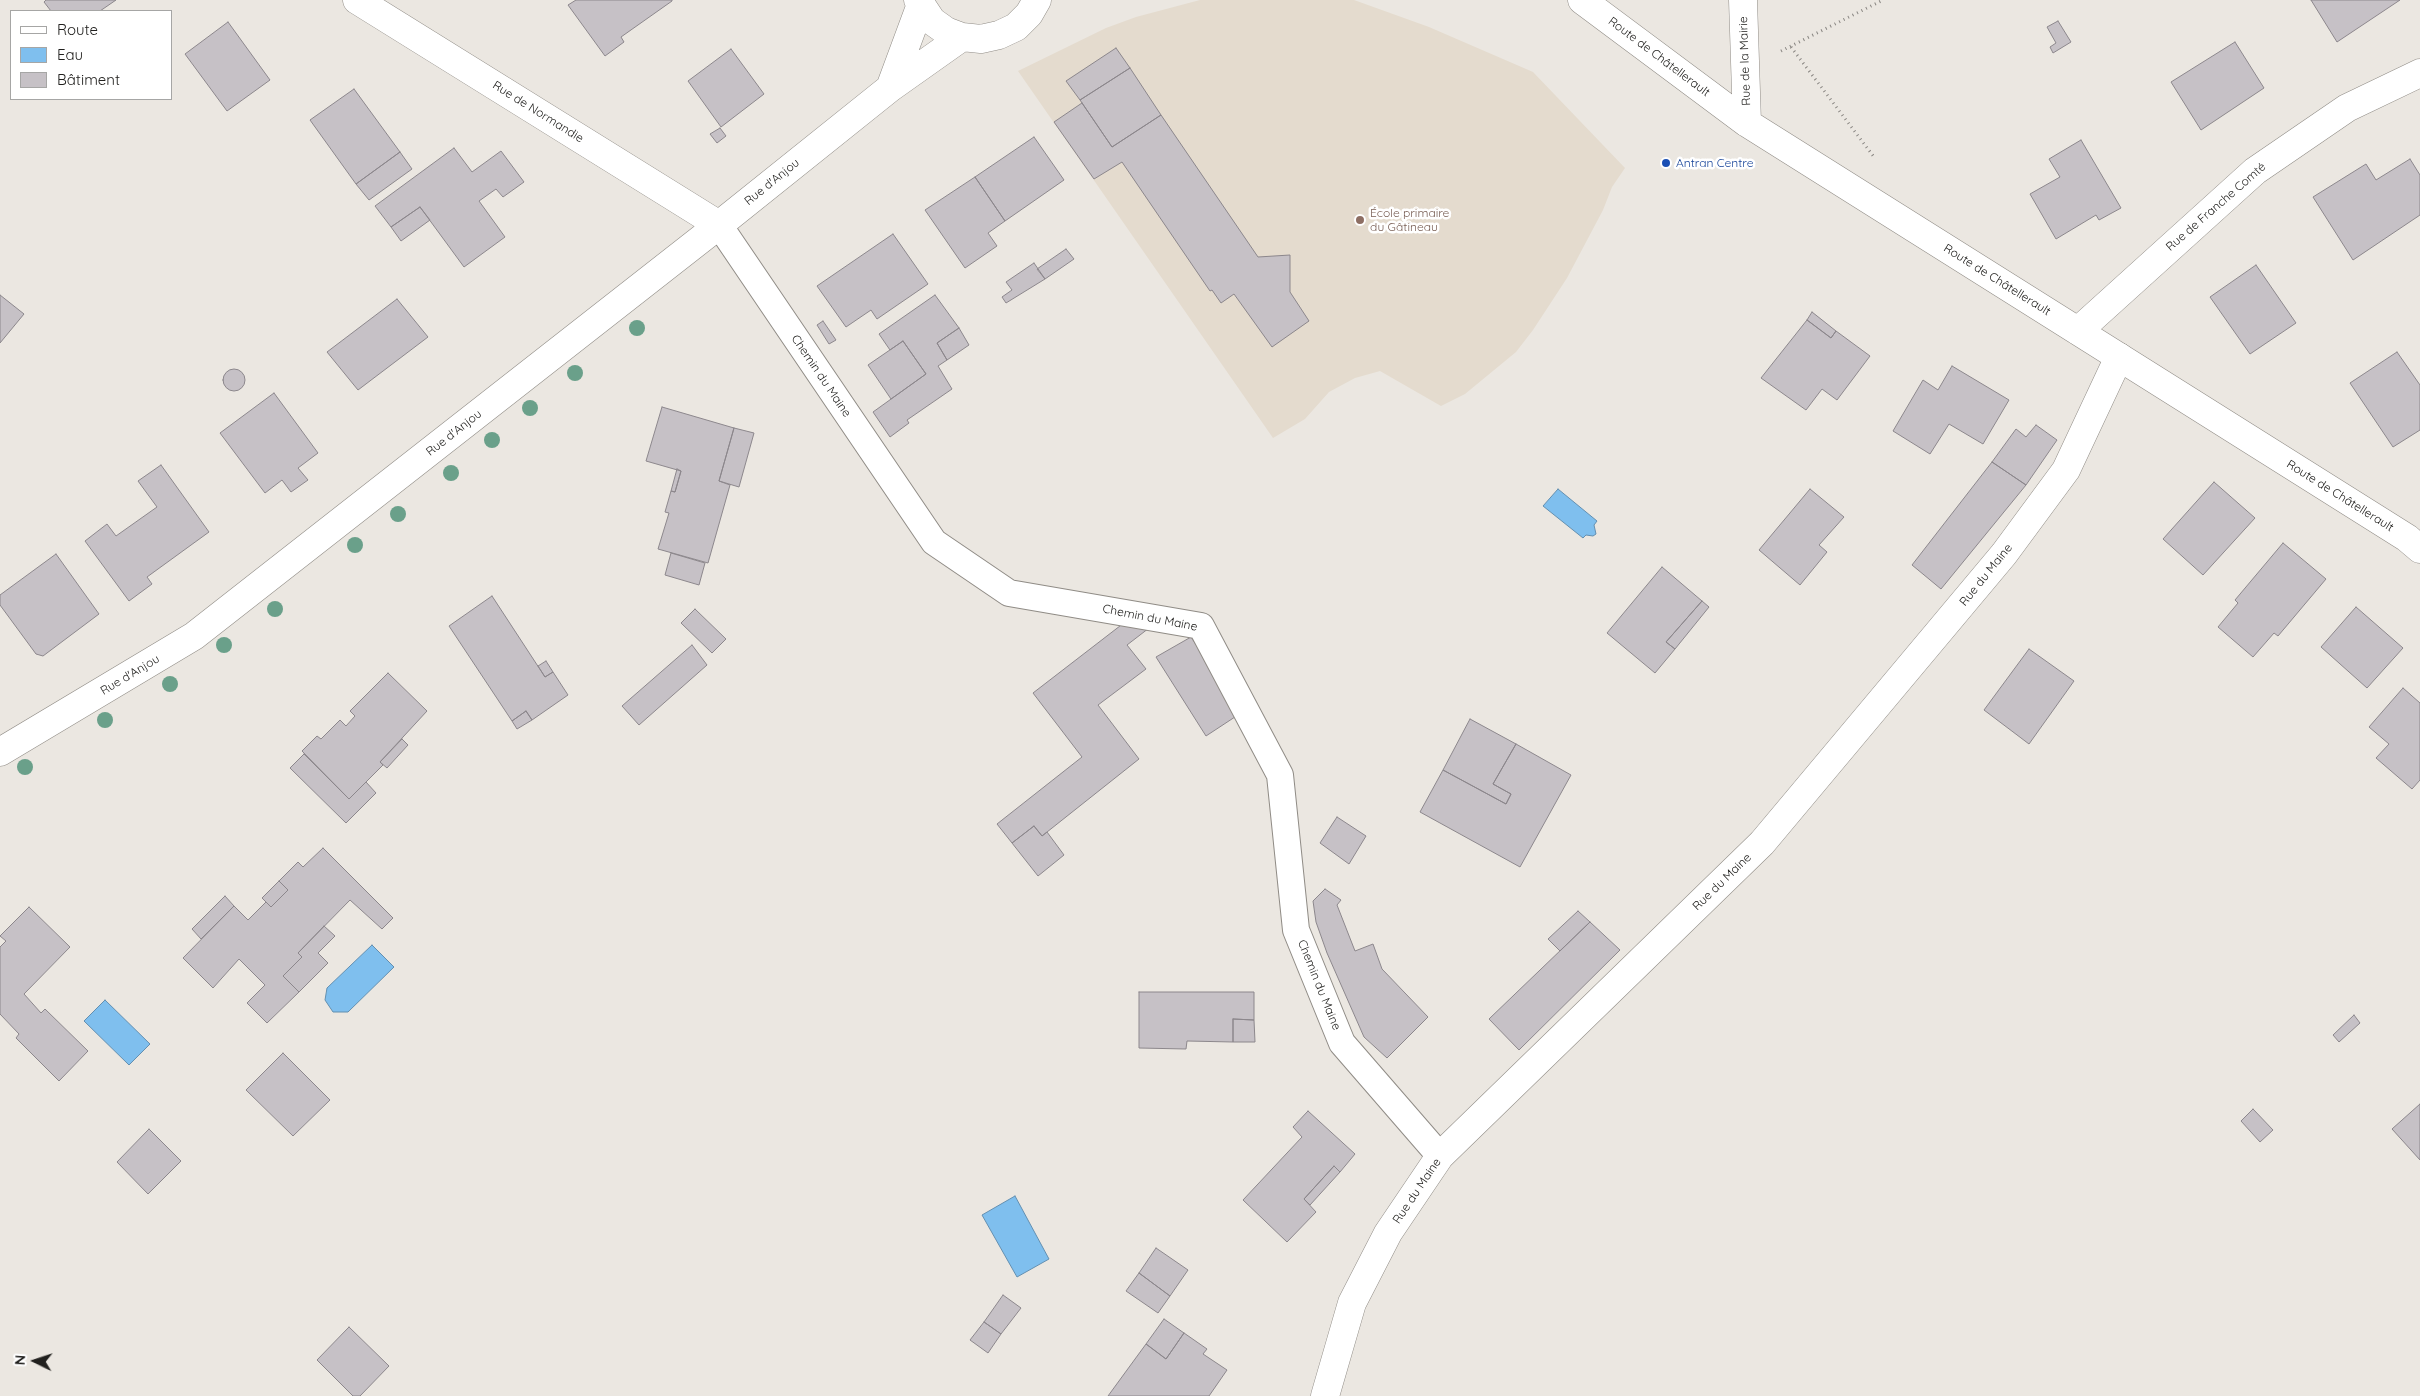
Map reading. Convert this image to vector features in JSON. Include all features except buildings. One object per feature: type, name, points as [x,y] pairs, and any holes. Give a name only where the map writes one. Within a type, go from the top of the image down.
[{"type":"street","name":"Rue de Normandie","points":[[357,0],[719,225]]},
{"type":"street","points":[[919,3],[932,21],[946,31],[962,37],[981,39],[999,36],[1016,27],[1029,14],[1037,0]]},
{"type":"street","name":"Route de Châtellerault","points":[[1582,0],[1747,123],[2407,538],[2420,549]]},
{"type":"street","name":"Rue de la Mairie","points":[[1743,0],[1747,123]]},
{"type":"street","points":[[890,88],[919,3]]},
{"type":"street","name":"Rue d'Anjou","points":[[0,752],[194,636],[719,225],[890,88],[962,37]]},
{"type":"street","name":"Rue de Franche Comté","points":[[2078,331],[2255,171],[2346,108],[2420,73]]},
{"type":"street","name":"Rue du Maine","points":[[1324,1396],[1352,1303],[1388,1233],[1440,1156],[1762,843],[2004,554],[2066,470],[2119,357]]},
{"type":"lane","name":"Chemin du Maine","points":[[719,225],[934,542],[1009,593],[1201,626],[1280,776],[1296,930],[1342,1043],[1440,1156]]},
{"type":"path","points":[[1745,67],[1791,47],[1883,0]]},
{"type":"path","points":[[1791,47],[1895,185],[1881,207]]},
{"type":"shaded area","name":"École primaire du Gâtineau","points":[[1200,0],[1354,0],[1429,27],[1533,72],[1625,168],[1612,187],[1603,210],[1567,278],[1533,330],[1516,352],[1465,394],[1441,406],[1380,371],[1355,378],[1329,392],[1305,419],[1273,438],[1018,71],[1106,28],[1136,17]]},
{"type":"water","points":[[1558,489],[1597,521],[1594,525],[1596,534],[1593,536],[1586,535],[1583,538],[1543,506]]},
{"type":"water","points":[[372,945],[394,967],[348,1012],[333,1012],[325,1000],[327,988]]},
{"type":"water","points":[[105,1000],[150,1044],[129,1065],[84,1021]]},
{"type":"water","points":[[1015,1196],[1049,1259],[1017,1277],[982,1215]]},
{"type":"place","name":"Antran Centre","points":[[1666,163]]},
{"type":"place","name":"École primaire du Gâtineau","points":[[1360,220]]}]
